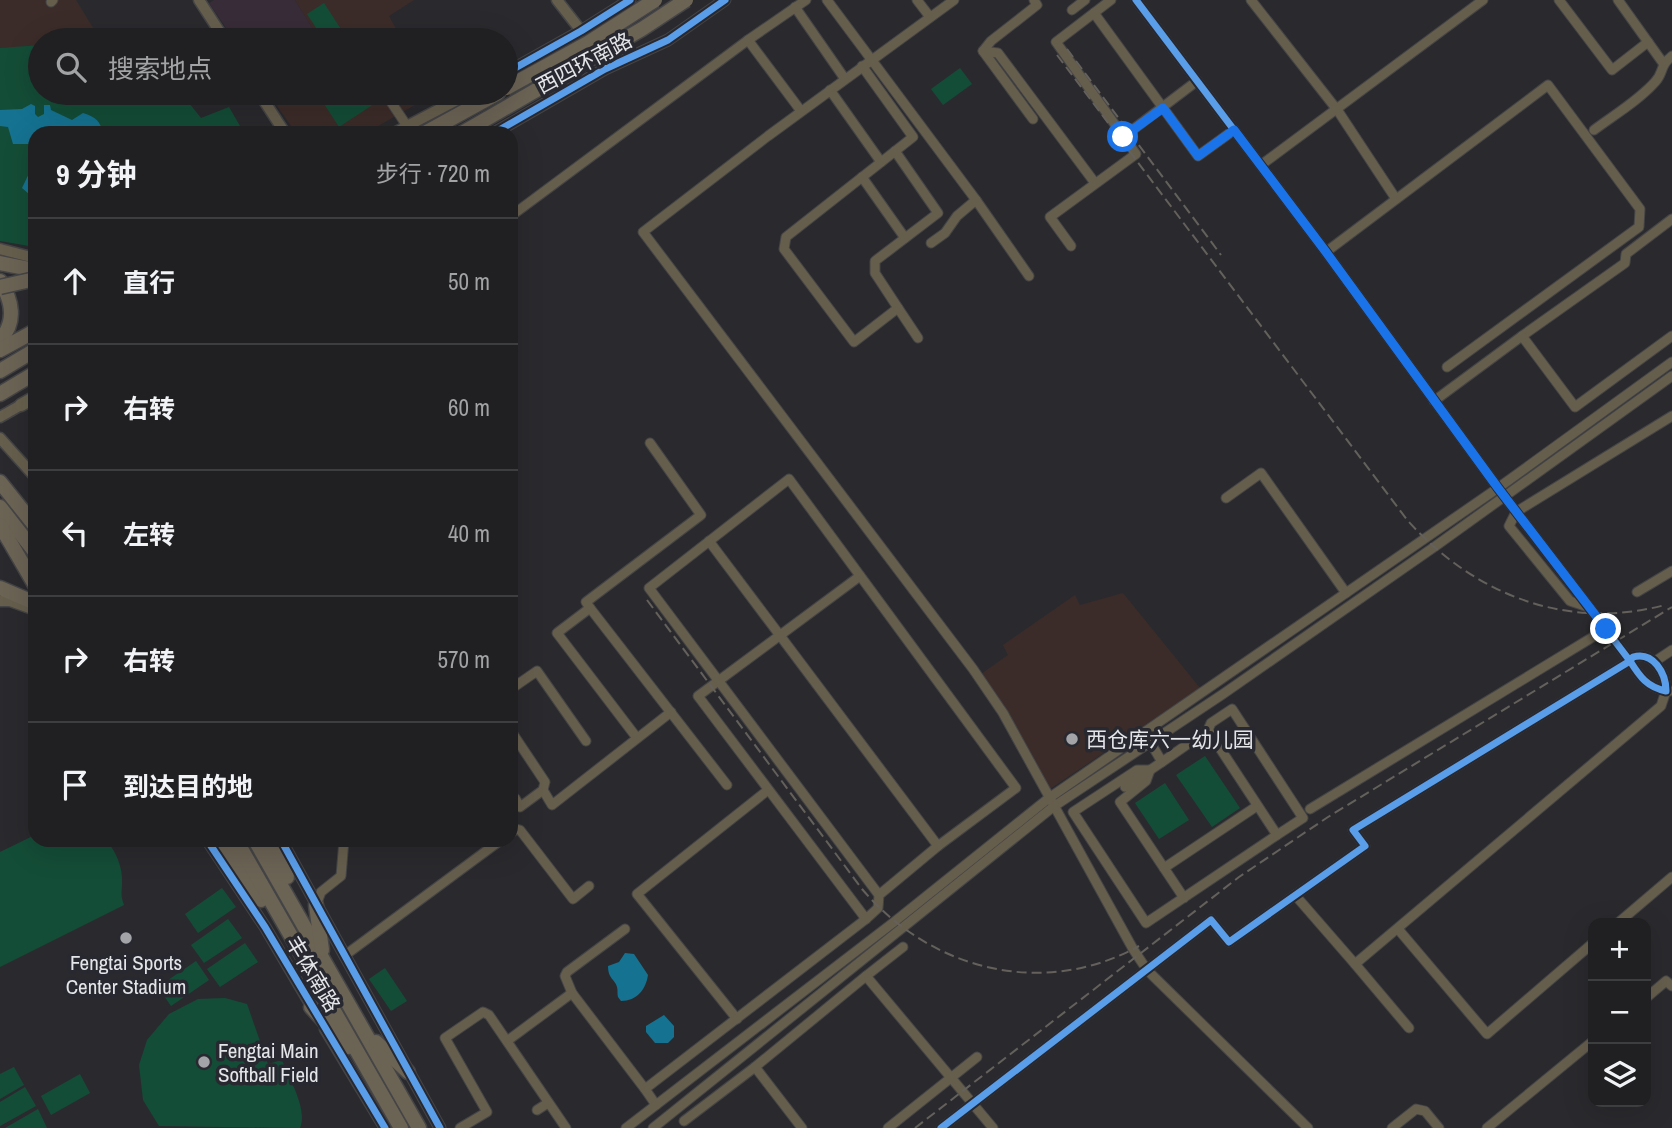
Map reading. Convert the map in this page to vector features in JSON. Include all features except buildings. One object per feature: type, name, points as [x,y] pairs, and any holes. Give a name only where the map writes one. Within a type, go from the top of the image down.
[{"type":"highway","name":"西四环南路","points":[[518,81],[634,15],[655,0]]},
{"type":"highway","name":"西四环南路","points":[[518,101],[642,29],[686,0]]},
{"type":"highway","points":[[437,126],[475,105]]},
{"type":"highway","name":"西四环南路","points":[[474,126],[510,105]]},
{"type":"highway","points":[[0,263],[28,269]]},
{"type":"highway","points":[[0,281],[9,294],[11,307],[11,320],[0,340]]},
{"type":"highway","points":[[0,287],[28,281]]},
{"type":"highway","points":[[0,350],[28,335]]},
{"type":"highway","points":[[0,371],[28,354]]},
{"type":"highway","points":[[0,394],[28,377]]},
{"type":"highway","points":[[0,482],[28,517]]},
{"type":"highway","points":[[0,507],[28,543]]},
{"type":"highway","points":[[0,525],[28,574]]},
{"type":"highway","points":[[0,588],[28,600]]},
{"type":"highway","points":[[225,847],[328,999]]},
{"type":"highway","name":"丰体南路","points":[[240,847],[401,1128]]},
{"type":"highway","name":"丰体南路","points":[[259,847],[419,1128]]},
{"type":"highway","points":[[272,847],[303,906],[324,958]]},
{"type":"highway","points":[[316,905],[324,958]]},
{"type":"highway","points":[[312,1007],[365,1066]]},
{"type":"highway","points":[[365,1031],[408,1072]]},
{"type":"main road","name":"西四环南路","points":[[518,101],[598,56],[686,0]]},
{"type":"main road","name":"西四环南路","points":[[518,80],[585,36],[634,15]]},
{"type":"main road","name":"西四环南路","points":[[474,126],[511,105]]},
{"type":"main road","points":[[20,405],[28,401]]},
{"type":"street","points":[[199,0],[217,28]]},
{"type":"street","points":[[557,0],[585,36],[605,69]]},
{"type":"street","name":"西四环南路","points":[[518,68],[585,36],[629,0]]},
{"type":"street","name":"西四环南路","points":[[506,126],[605,69],[668,40],[725,0]]},
{"type":"street","points":[[518,211],[806,0]]},
{"type":"street","points":[[827,0],[976,200],[1029,276]]},
{"type":"street","points":[[917,0],[930,18]]},
{"type":"street","points":[[954,0],[800,111],[643,232],[1003,713],[1132,949],[1147,970],[1308,1128]]},
{"type":"street","points":[[983,51],[991,41],[1037,5],[1034,0]]},
{"type":"street","points":[[1072,10],[1085,0]]},
{"type":"street","points":[[1071,246],[1050,217],[1136,153],[1056,42],[1111,0]]},
{"type":"street","points":[[1136,0],[1646,683],[1656,689],[1669,691]]},
{"type":"street","points":[[1251,0],[1336,109],[1396,199]]},
{"type":"street","points":[[1261,165],[1483,0]]},
{"type":"street","points":[[1559,0],[1612,70],[1648,42]]},
{"type":"street","points":[[1618,0],[1663,63]]},
{"type":"street","points":[[795,7],[845,79]]},
{"type":"street","points":[[1094,13],[1198,156],[1234,130]]},
{"type":"street","points":[[748,40],[800,111]]},
{"type":"street","points":[[983,51],[1033,119]]},
{"type":"street","points":[[983,51],[998,53],[1095,183]]},
{"type":"street","points":[[1594,130],[1649,89],[1659,78],[1663,63],[1672,55]]},
{"type":"street","points":[[862,66],[913,137],[786,237],[784,248],[854,342],[898,308]]},
{"type":"street","points":[[1123,137],[1197,81]]},
{"type":"street","points":[[1326,252],[1548,85],[1640,209],[1639,227],[1447,367]]},
{"type":"street","points":[[830,90],[881,162]]},
{"type":"street","points":[[267,105],[280,126]]},
{"type":"street","points":[[393,105],[407,126],[447,105]]},
{"type":"street","points":[[895,151],[938,213],[875,261],[874,267],[918,338]]},
{"type":"street","points":[[862,177],[905,238]]},
{"type":"street","points":[[932,243],[976,200]]},
{"type":"street","points":[[1434,401],[1625,263],[1626,254],[1672,219]]},
{"type":"street","points":[[0,249],[28,256]]},
{"type":"street","points":[[1522,336],[1575,407],[1672,336]]},
{"type":"street","points":[[653,1128],[1051,803],[1150,743],[1390,578],[1672,362]]},
{"type":"street","points":[[626,1128],[1144,732],[1346,593],[1672,376]]},
{"type":"street","points":[[0,417],[20,405]]},
{"type":"street","points":[[1516,512],[1672,416]]},
{"type":"street","points":[[0,438],[28,469]]},
{"type":"street","points":[[650,443],[701,515],[586,602],[727,785]]},
{"type":"street","points":[[1226,498],[1261,472],[1346,593]]},
{"type":"street","points":[[645,1089],[878,908],[879,895],[649,588],[789,480],[1016,788],[879,895]]},
{"type":"street","points":[[709,541],[939,846]]},
{"type":"street","points":[[1637,592],[1672,571]]},
{"type":"street","points":[[860,576],[698,696],[866,919]]},
{"type":"street","points":[[0,601],[10,601],[28,608]]},
{"type":"street","points":[[590,608],[557,634],[637,738]]},
{"type":"street","points":[[1310,809],[1606,629]]},
{"type":"street","points":[[1654,662],[1672,650]]},
{"type":"street","points":[[940,1128],[1211,920],[1229,942],[1365,846],[1353,830],[1633,657],[1639,655],[1654,662],[1663,674],[1669,691],[1661,706],[1355,964]]},
{"type":"street","points":[[518,684],[537,671],[586,741]]},
{"type":"street","points":[[1125,787],[1162,762],[1208,730],[1211,723],[1233,709],[1304,818],[1146,923],[1073,812],[1137,770],[1150,770]]},
{"type":"street","points":[[518,741],[544,777],[543,790],[552,805],[671,712]]},
{"type":"street","points":[[1208,730],[1277,835]]},
{"type":"street","points":[[1144,732],[1162,762]]},
{"type":"street","points":[[1150,770],[1146,781],[1120,802],[1184,898]]},
{"type":"street","points":[[518,803],[520,807],[543,790]]},
{"type":"street","points":[[737,1019],[638,894],[768,790]]},
{"type":"street","points":[[1164,869],[1257,806]]},
{"type":"street","points":[[518,830],[573,899],[589,886]]},
{"type":"street","name":"丰体南路","points":[[212,847],[265,927],[385,1128]]},
{"type":"street","name":"丰体南路","points":[[285,847],[440,1128]]},
{"type":"street","points":[[316,905],[321,892],[341,876],[343,847]]},
{"type":"street","points":[[344,956],[492,847]]},
{"type":"street","points":[[1624,918],[1672,877]]},
{"type":"street","points":[[1295,895],[1409,1028]]},
{"type":"street","points":[[625,929],[565,976],[572,993],[656,1105]]},
{"type":"street","points":[[1398,929],[1487,1034],[1588,947]]},
{"type":"street","points":[[684,1121],[903,947]]},
{"type":"street","points":[[866,976],[993,1128]]},
{"type":"street","points":[[1651,994],[1666,981],[1672,986]]},
{"type":"street","points":[[506,1041],[572,993]]},
{"type":"street","points":[[460,1128],[487,1112],[444,1038],[483,1013],[489,1015],[566,1128]]},
{"type":"street","points":[[1487,1128],[1589,1044]]},
{"type":"street","points":[[888,1128],[976,1057]]},
{"type":"street","points":[[755,1067],[802,1128]]},
{"type":"street","points":[[537,1110],[548,1103]]},
{"type":"street","points":[[1392,1128],[1416,1109],[1425,1111],[1439,1128]]},
{"type":"shaded area","points":[[0,0],[76,0],[93,28],[28,28],[28,47],[0,48]]},
{"type":"shaded area","points":[[214,0],[295,0],[312,28],[226,28],[209,3]]},
{"type":"shaded area","points":[[295,0],[414,0],[389,16],[396,28],[312,28]]},
{"type":"shaded area","points":[[276,105],[415,105],[378,126],[291,126]]},
{"type":"shaded area","name":"西仓库六一幼儿园","points":[[1123,593],[1200,688],[1050,789],[981,674],[1008,655],[1003,645],[1075,595],[1080,605]]},
{"type":"green space","points":[[324,3],[340,28],[316,28],[307,14]]},
{"type":"green space","points":[[28,46],[28,105],[191,105],[201,118],[229,107],[240,126],[28,126],[28,246],[0,241],[0,48]]},
{"type":"green space","points":[[960,68],[972,84],[943,105],[931,89]]},
{"type":"green space","points":[[325,105],[372,105],[341,126]]},
{"type":"green space","points":[[1205,756],[1240,808],[1212,827],[1176,775]]},
{"type":"green space","points":[[1165,783],[1189,820],[1159,839],[1135,803]]},
{"type":"green space","points":[[28,838],[28,847],[112,847],[120,866],[124,905],[0,967],[0,852]]},
{"type":"green space","points":[[222,888],[236,907],[198,933],[185,914]]},
{"type":"green space","points":[[228,919],[242,938],[204,963],[191,945]]},
{"type":"green space","points":[[245,943],[258,962],[220,987],[207,969]]},
{"type":"green space","points":[[196,961],[209,980],[171,1006],[158,987]]},
{"type":"green space","points":[[385,968],[407,1001],[391,1011],[369,979]]},
{"type":"green space","name":"Fengtai Main Softball Field","points":[[225,998],[247,1004],[268,1064],[282,1060],[300,1103],[300,1128],[159,1126],[143,1100],[139,1065],[147,1040],[169,1014],[198,999]]},
{"type":"green space","points":[[14,1067],[24,1085],[0,1099],[0,1074]]},
{"type":"green space","points":[[80,1074],[90,1093],[51,1115],[41,1096]]},
{"type":"green space","points":[[25,1087],[36,1106],[0,1126],[0,1102]]},
{"type":"green space","points":[[38,1109],[47,1128],[5,1128]]},
{"type":"water","points":[[29,105],[35,106],[35,114],[38,117],[44,114],[44,105],[50,105],[51,110],[72,120],[83,113],[97,120],[100,126],[28,126],[28,144],[13,144],[8,127],[0,126],[0,110],[22,109]]},
{"type":"water","points":[[28,176],[28,193],[22,188]]},
{"type":"water","points":[[625,953],[634,954],[648,975],[640,993],[632,999],[621,1001],[608,966],[619,962]]},
{"type":"water","points":[[664,1015],[674,1026],[674,1037],[668,1043],[655,1043],[646,1032],[646,1026]]},
{"type":"railway","points":[[1067,49],[1221,255]]},
{"type":"railway","points":[[1057,55],[1408,521],[1434,547],[1493,587],[1558,609],[1593,613],[1629,612],[1665,605]]},
{"type":"railway","points":[[647,600],[862,889],[890,917],[921,940],[955,957],[990,968],[1027,973],[1065,971],[1102,962],[1139,946]]},
{"type":"railway","points":[[915,1128],[1239,877],[1328,817],[1672,607]]},
{"type":"cycle path","points":[[518,66],[630,0]]},
{"type":"cycle path","points":[[506,126],[605,69],[668,40],[725,0]]},
{"type":"cycle path","points":[[941,1128],[1211,920],[1229,942],[1365,846],[1353,830],[1630,661],[1633,657],[1647,657],[1657,665],[1664,677],[1666,691],[1649,684],[1637,672],[1630,661],[1498,488],[1326,252],[1136,0]]},
{"type":"cycle path","points":[[212,847],[265,927],[385,1128]]},
{"type":"cycle path","points":[[285,847],[440,1128]]},
{"type":"place","name":"西仓库六一幼儿园","points":[[1072,739]]},
{"type":"place","name":"Fengtai Sports Center Stadium","points":[[126,938]]},
{"type":"place","name":"Fengtai Main Softball Field","points":[[204,1062]]},
{"type":"route","points":[[1123,137],[1163,108],[1198,156],[1234,130],[1498,488],[1606,629]]}]
